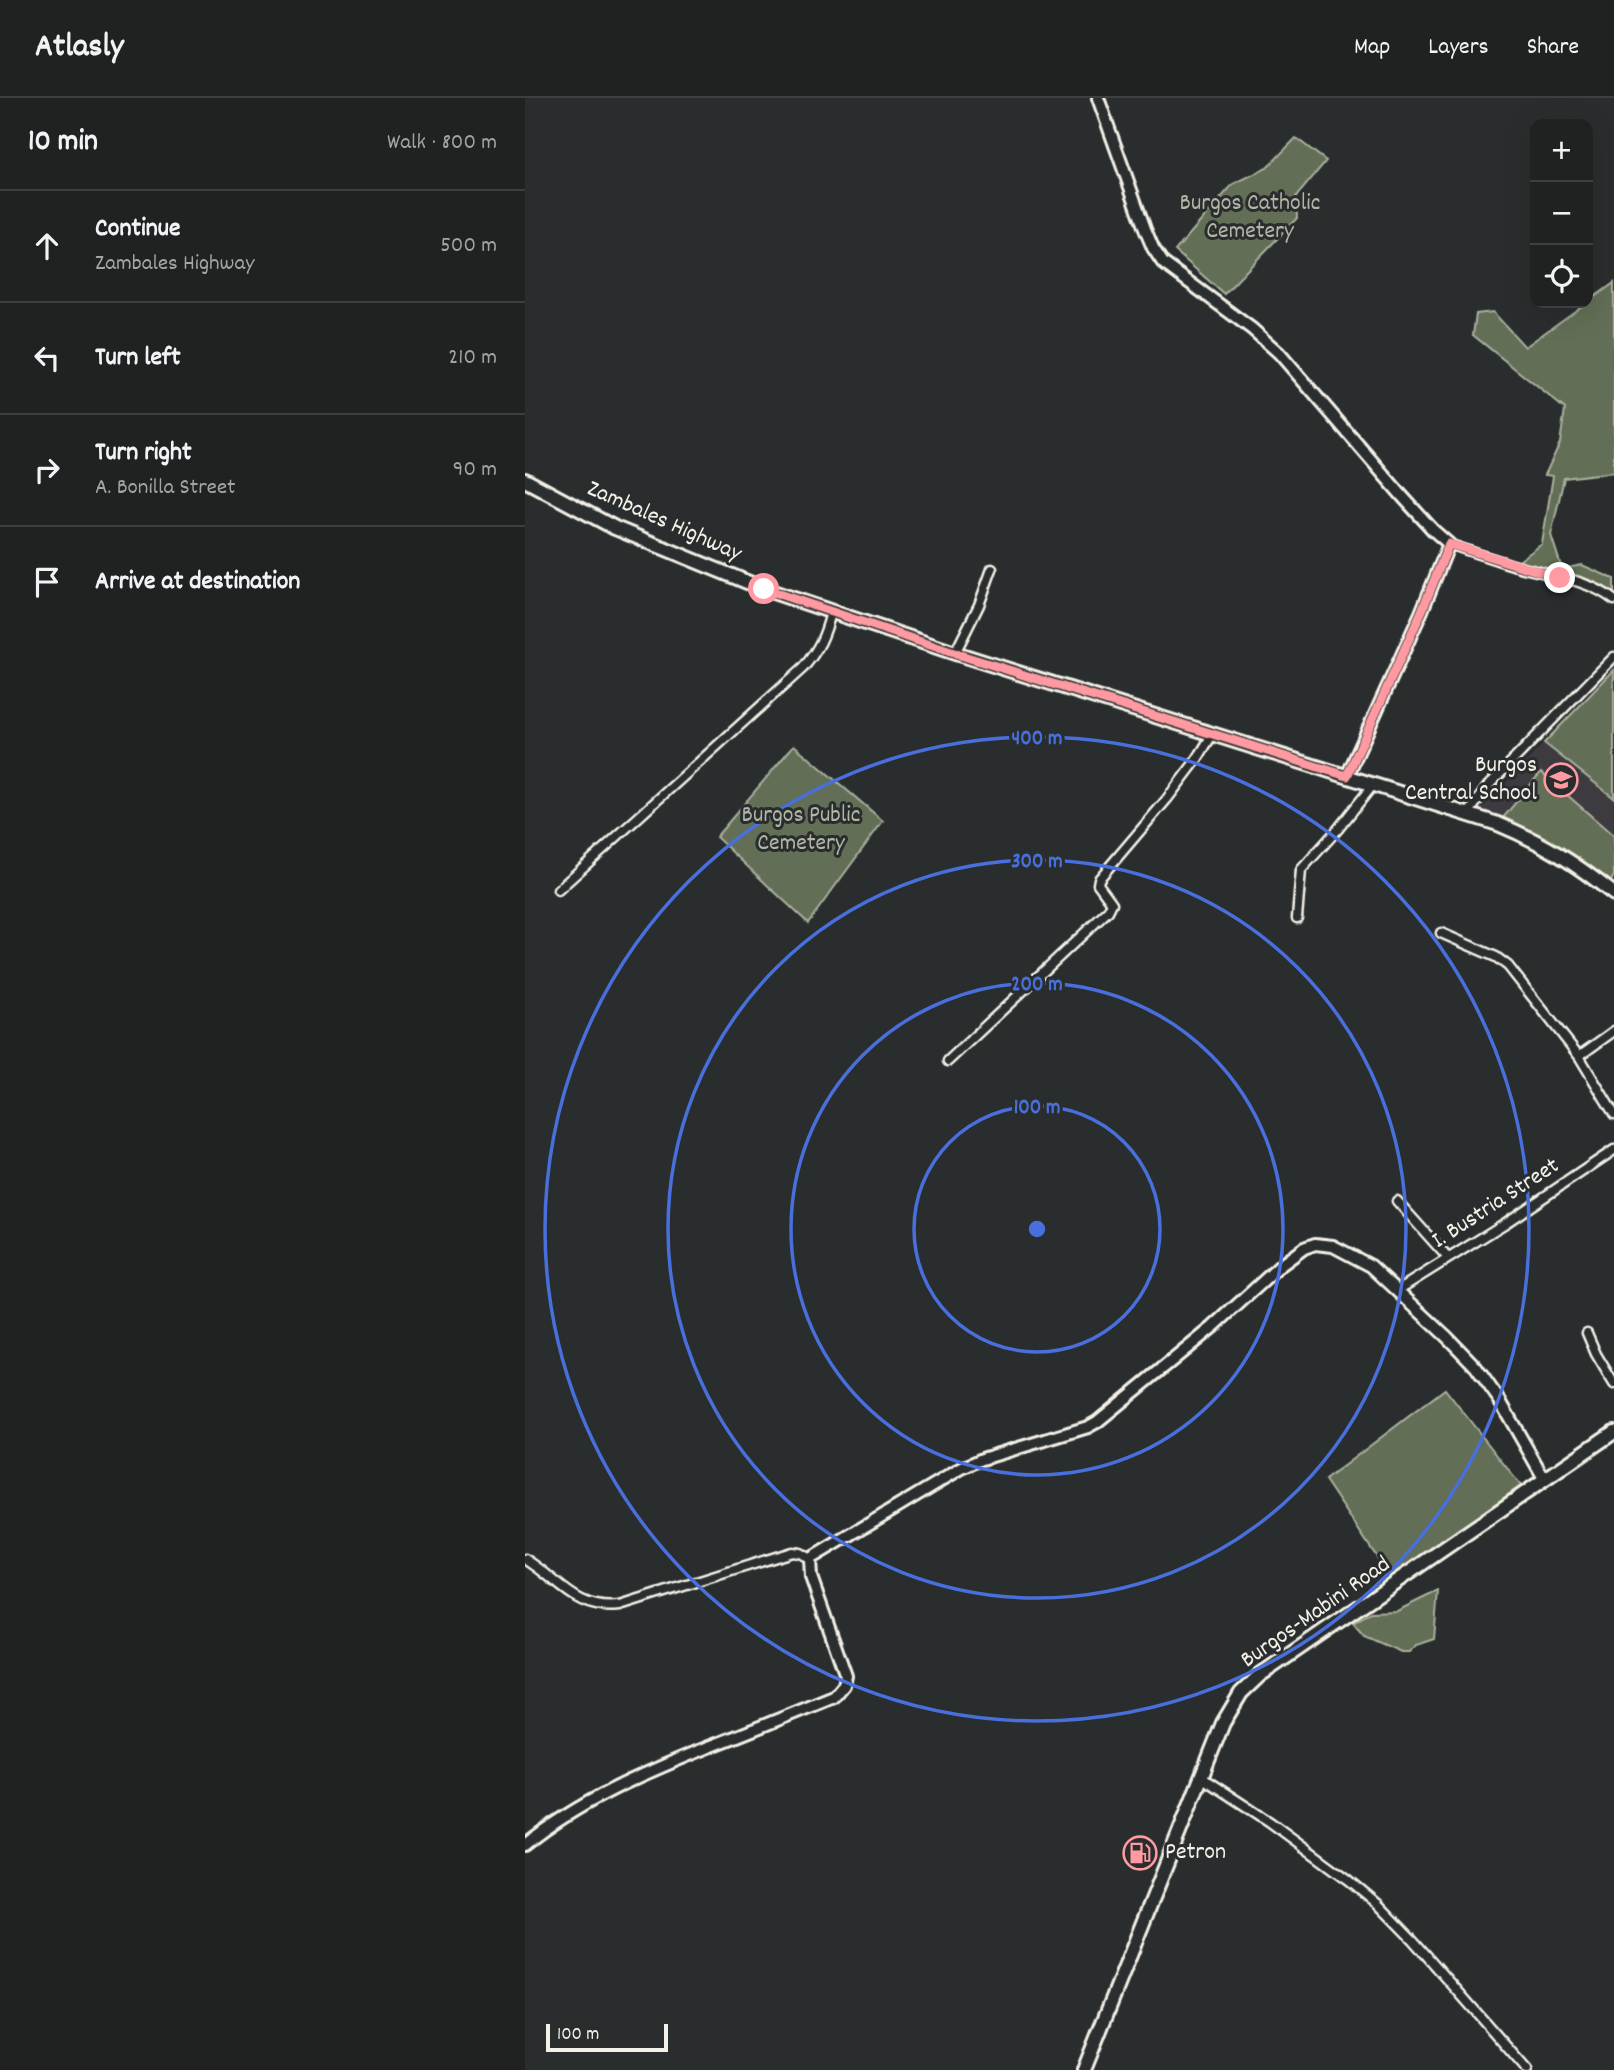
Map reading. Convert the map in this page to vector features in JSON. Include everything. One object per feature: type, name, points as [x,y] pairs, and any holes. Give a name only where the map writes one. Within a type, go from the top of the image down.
[{"type":"main road","name":"Zambales Highway","points":[[525,480],[615,528],[764,589],[955,653],[1468,814],[1532,838],[1568,859],[1614,894]]},
{"type":"main road","name":"Burgos-Mabini Road","points":[[1084,2070],[1223,1723],[1241,1693],[1260,1675],[1614,1432]]},
{"type":"street","points":[[1098,98],[1157,255],[1173,271],[1252,329],[1279,353],[1426,522],[1449,544],[1578,583],[1598,590],[1614,600]]},
{"type":"street","points":[[1347,776],[1421,613],[1449,544]]},
{"type":"street","points":[[955,653],[979,606],[992,569]]},
{"type":"street","points":[[558,890],[803,668],[824,638],[831,612]]},
{"type":"street","points":[[1468,814],[1488,786],[1614,657]]},
{"type":"street","points":[[949,1061],[1108,912],[1112,904],[1098,884],[1099,879],[1173,792],[1212,735]]},
{"type":"street","points":[[1297,918],[1301,870],[1373,785]]},
{"type":"street","points":[[1441,933],[1496,957],[1508,966],[1579,1056],[1614,1114]]},
{"type":"street","points":[[1579,1056],[1614,1031]]},
{"type":"street","name":"I. Bustria Street","points":[[1398,1290],[1507,1222],[1614,1150]]},
{"type":"street","points":[[1397,1201],[1448,1258]]},
{"type":"street","points":[[810,1559],[963,1468],[982,1459],[1097,1422],[1213,1328],[1281,1265],[1304,1248],[1315,1244],[1333,1246],[1371,1266],[1447,1337],[1476,1367],[1500,1401],[1545,1480]]},
{"type":"street","points":[[1587,1333],[1595,1354],[1614,1384]]},
{"type":"street","points":[[525,1559],[542,1569],[580,1600],[607,1607],[619,1606],[792,1552],[810,1559]]},
{"type":"street","points":[[525,1845],[573,1810],[649,1772],[834,1697],[839,1692],[846,1676],[811,1577],[810,1559]]},
{"type":"street","points":[[1202,1777],[1270,1822],[1378,1904],[1527,2070]]},
{"type":"shaded area","name":"Burgos Central School","points":[[1614,670],[1614,885],[1570,853],[1529,829],[1479,811]]},
{"type":"green space","name":"Burgos Catholic Cemetery","points":[[1296,138],[1326,161],[1296,197],[1297,218],[1224,294],[1175,251],[1233,184],[1267,168]]},
{"type":"green space","points":[[1614,283],[1614,472],[1564,478],[1551,535],[1562,569],[1582,565],[1614,579],[1614,599],[1564,576],[1563,572],[1562,576],[1516,563],[1542,544],[1553,476],[1545,475],[1560,443],[1565,409],[1473,335],[1476,314],[1493,312],[1525,347],[1579,308],[1593,308],[1593,298]]},
{"type":"green space","points":[[1614,670],[1614,798],[1544,743]]},
{"type":"green space","name":"Burgos Public Cemetery","points":[[794,745],[883,821],[808,923],[716,837]]},
{"type":"green space","points":[[1541,772],[1614,836],[1614,876],[1610,882],[1545,839],[1502,819]]},
{"type":"green space","points":[[1445,1389],[1521,1486],[1391,1578],[1325,1480]]},
{"type":"green space","points":[[1438,1591],[1434,1639],[1416,1645],[1409,1652],[1401,1652],[1364,1636],[1353,1623],[1371,1612],[1397,1611]]},
{"type":"place","name":"Burgos Central School","points":[[1561,780]]},
{"type":"place","name":"Petron","points":[[1140,1853]]},
{"type":"route","points":[[764,589],[957,654],[1347,776],[1421,613],[1449,544],[1560,578]]}]
